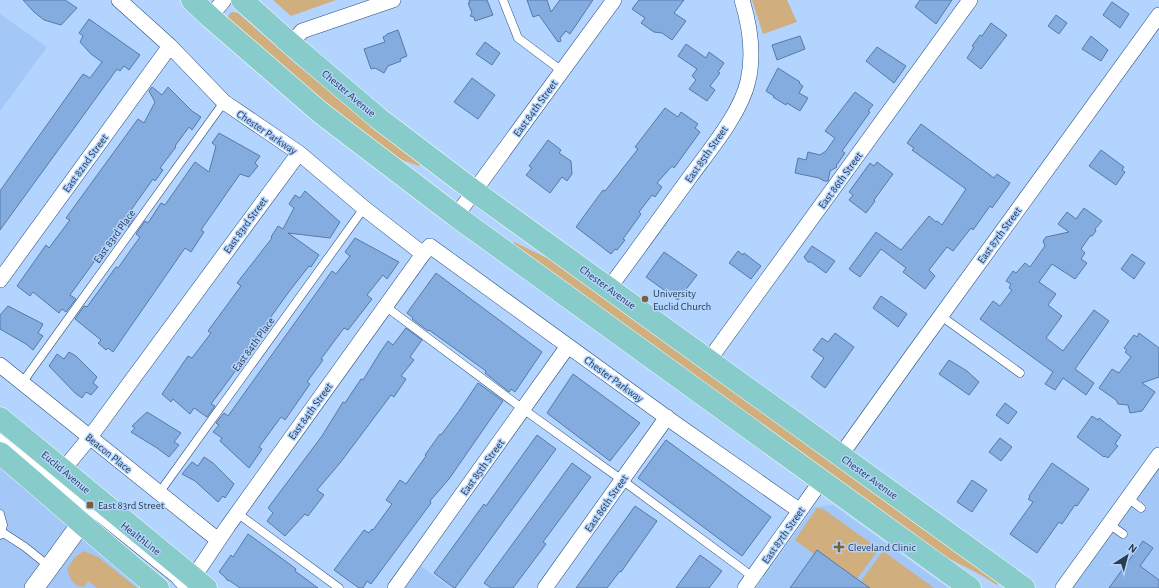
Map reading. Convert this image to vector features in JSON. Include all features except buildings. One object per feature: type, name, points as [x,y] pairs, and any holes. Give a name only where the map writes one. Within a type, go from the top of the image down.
[{"type":"main road","points":[[192,0],[321,113],[456,216],[970,588]]},
{"type":"main road","name":"Chester Avenue","points":[[242,0],[290,44],[378,118],[474,191],[1024,588]]},
{"type":"main road","name":"Euclid Avenue","points":[[0,418],[63,470],[90,511],[98,539],[185,585]]},
{"type":"main road","name":"Euclid Avenue","points":[[0,453],[90,511],[185,585]]},
{"type":"street","name":"Chester Parkway","points":[[119,0],[170,46],[224,102],[299,153],[364,208],[568,346],[667,418],[800,511]]},
{"type":"street","points":[[210,17],[224,0]]},
{"type":"street","points":[[290,44],[302,32],[393,0]]},
{"type":"street","name":"East 84th Street","points":[[456,216],[614,0]]},
{"type":"street","name":"East 85th Street","points":[[609,288],[704,158],[739,104],[748,81],[751,55],[750,35],[742,0]]},
{"type":"street","name":"East 86th Street","points":[[709,360],[970,0]]},
{"type":"street","name":"East 87th Street","points":[[841,455],[1159,15]]},
{"type":"street","name":"East 82nd Street","points":[[0,280],[170,46]]},
{"type":"street","name":"East 83rd Street","points":[[63,470],[90,437],[299,153]]},
{"type":"street","name":"East 84th Street","points":[[185,585],[385,306],[427,250]]},
{"type":"street","name":"East 85th Street","points":[[395,588],[568,346]]},
{"type":"street","name":"Beacon Place","points":[[0,365],[218,540]]},
{"type":"street","name":"East 86th Street","points":[[545,588],[667,418]]},
{"type":"street","points":[[1062,588],[1159,455]]},
{"type":"street","name":"East 87th Street","points":[[749,582],[821,481]]},
{"type":"street","points":[[34,588],[90,511]]},
{"type":"lane","points":[[503,0],[518,38],[562,71]]},
{"type":"lane","name":"East 83rd Place","points":[[22,383],[224,102]]},
{"type":"lane","name":"East 84th Place","points":[[159,493],[364,208]]},
{"type":"lane","points":[[385,306],[523,409],[622,480],[749,582]]},
{"type":"lane","points":[[941,316],[1020,373]]},
{"type":"lane","points":[[0,438],[90,511]]},
{"type":"lane","points":[[1128,498],[1141,508]]},
{"type":"lane","points":[[237,513],[339,588]]},
{"type":"lane","points":[[0,514],[3,525],[1,534],[25,547],[50,567]]},
{"type":"lane","points":[[1109,524],[1123,534]]},
{"type":"shaded area","points":[[273,0],[336,0],[291,16]]},
{"type":"shaded area","points":[[752,0],[787,0],[797,22],[763,34]]},
{"type":"shaded area","points":[[232,12],[238,13],[296,64],[420,164],[419,166],[394,157],[310,90],[230,21],[228,18],[229,14]]},
{"type":"shaded area","points":[[0,14],[47,47],[0,111]]},
{"type":"shaded area","points":[[514,242],[549,259],[998,583],[997,585],[944,556],[512,245]]},
{"type":"shaded area","points":[[0,453],[158,588],[0,588]]},
{"type":"shaded area","points":[[1159,455],[1159,588],[1063,588]]},
{"type":"shaded area","name":"Cleveland Clinic","points":[[833,505],[948,588],[756,588],[814,507]]},
{"type":"shaded area","points":[[817,508],[823,509],[879,549],[857,579],[817,550],[814,554],[795,540]]},
{"type":"shaded area","points":[[84,551],[98,557],[137,588],[97,588],[88,581],[84,587],[80,587],[75,584],[67,569],[75,557]]},
{"type":"shaded area","points":[[883,551],[934,588],[870,588],[861,581]]},
{"type":"shaded area","points":[[414,561],[451,588],[395,588]]},
{"type":"place","name":"University Euclid Church","points":[[645,299]]},
{"type":"place","name":"East 83rd Street","points":[[90,505]]},
{"type":"place","name":"Cleveland Clinic","points":[[839,547]]}]
